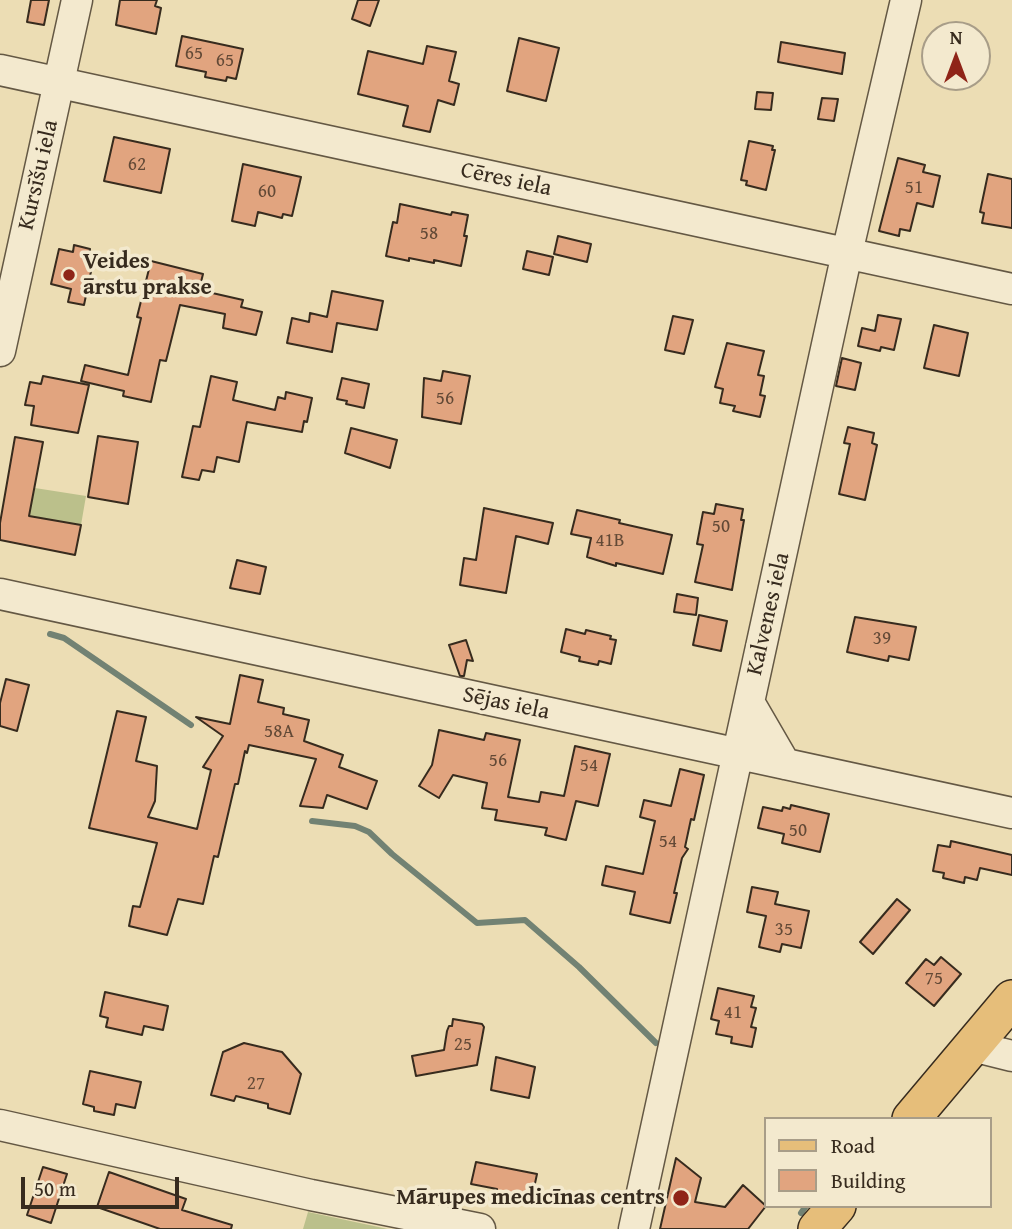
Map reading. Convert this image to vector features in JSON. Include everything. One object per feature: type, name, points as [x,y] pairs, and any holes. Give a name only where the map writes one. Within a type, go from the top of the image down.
[{"type":"main road","points":[[913,1117],[1012,999]]},
{"type":"main road","points":[[817,1229],[835,1208]]},
{"type":"street","name":"Kursīšu iela","points":[[0,351],[77,0]]},
{"type":"street","name":"Kalvenes iela","points":[[634,1229],[847,253],[906,0]]},
{"type":"street","name":"Cēres iela","points":[[0,70],[1012,289]]},
{"type":"street","name":"Sējas iela","points":[[0,594],[1012,813]]},
{"type":"street","points":[[749,702],[785,764]]},
{"type":"street","points":[[972,1046],[1012,1056]]},
{"type":"street","points":[[0,1125],[311,1195],[480,1229]]},
{"type":"green space","points":[[35,488],[86,496],[81,525],[29,516]]},
{"type":"green space","points":[[308,1212],[388,1229],[303,1229]]},
{"type":"building","points":[[31,0],[49,0],[44,25],[27,22]]},
{"type":"building","points":[[120,0],[157,0],[155,6],[161,8],[156,34],[116,25]]},
{"type":"building","points":[[358,0],[379,0],[370,26],[352,19]]},
{"type":"building","points":[[182,36],[243,49],[236,79],[227,77],[226,81],[205,77],[206,72],[176,66]]},
{"type":"building","points":[[519,38],[559,48],[546,101],[507,91]]},
{"type":"building","points":[[781,42],[845,53],[842,74],[778,62]]},
{"type":"building","points":[[427,46],[456,52],[449,81],[459,84],[454,105],[438,100],[430,132],[403,126],[408,106],[358,94],[368,51],[423,64]]},
{"type":"building","points":[[757,92],[773,93],[771,110],[755,109]]},
{"type":"building","points":[[822,98],[838,99],[834,121],[818,119]]},
{"type":"building","points":[[114,137],[170,149],[161,193],[104,181]]},
{"type":"building","points":[[749,141],[773,146],[772,150],[775,150],[766,190],[746,185],[747,181],[741,180]]},
{"type":"building","points":[[898,158],[925,165],[923,172],[940,176],[933,207],[917,203],[910,231],[900,229],[899,236],[879,231]]},
{"type":"building","points":[[243,164],[301,177],[292,216],[283,214],[282,218],[258,212],[255,226],[232,221]]},
{"type":"building","points":[[988,174],[1012,179],[1012,228],[982,223],[984,213],[980,212]]},
{"type":"building","points":[[400,204],[451,215],[452,212],[468,215],[461,266],[434,260],[434,263],[409,258],[409,261],[386,256]]},
{"type":"building","points":[[558,236],[591,244],[587,262],[554,254]]},
{"type":"building","name":"Veides ārstu prakse","points":[[74,245],[90,249],[89,255],[94,257],[84,305],[68,302],[71,289],[51,284],[59,249],[73,252]]},
{"type":"building","points":[[527,251],[553,257],[549,275],[523,269]]},
{"type":"building","points":[[151,261],[203,274],[199,290],[243,300],[241,307],[262,312],[256,335],[223,328],[225,314],[180,305],[166,361],[160,360],[151,402],[123,396],[124,391],[81,381],[85,365],[128,375],[141,318],[137,317]]},
{"type":"building","points":[[332,291],[383,301],[377,330],[337,323],[332,352],[287,343],[292,318],[309,322],[310,313],[327,317]]},
{"type":"building","points":[[878,315],[901,319],[894,350],[881,347],[880,351],[858,346],[862,328],[875,331]]},
{"type":"building","points":[[673,316],[693,320],[684,354],[665,350]]},
{"type":"building","points":[[934,325],[968,333],[959,376],[924,368]]},
{"type":"building","points":[[727,343],[764,351],[758,375],[764,376],[760,395],[765,396],[760,417],[733,411],[735,406],[720,403],[723,389],[715,387]]},
{"type":"building","points":[[842,358],[861,363],[855,390],[836,386]]},
{"type":"building","points":[[443,371],[470,376],[461,424],[422,417],[424,378],[441,381]]},
{"type":"building","points":[[43,376],[89,385],[78,433],[31,425],[34,406],[25,405],[30,382],[41,384]]},
{"type":"building","points":[[211,376],[237,382],[233,400],[275,410],[278,397],[285,399],[286,392],[312,398],[302,432],[247,422],[239,462],[217,457],[214,472],[202,470],[199,480],[182,477],[193,426],[200,427]]},
{"type":"building","points":[[342,378],[369,384],[364,408],[337,399]]},
{"type":"building","points":[[848,427],[874,433],[872,443],[877,445],[865,500],[839,494],[850,444],[844,443]]},
{"type":"building","points":[[351,428],[397,440],[390,468],[345,453]]},
{"type":"building","points":[[98,436],[138,442],[128,504],[88,497]]},
{"type":"building","points":[[15,437],[43,442],[29,516],[81,525],[75,555],[0,540],[0,523]]},
{"type":"building","points":[[716,504],[743,509],[741,520],[744,520],[732,590],[695,582],[703,545],[697,544],[703,512],[714,514]]},
{"type":"building","points":[[484,508],[553,523],[548,544],[516,536],[506,593],[460,585],[464,558],[476,560]]},
{"type":"building","points":[[577,510],[672,535],[663,574],[616,563],[616,566],[587,557],[591,538],[571,534]]},
{"type":"building","points":[[237,560],[266,567],[260,594],[230,588]]},
{"type":"building","points":[[677,594],[698,598],[696,615],[674,612]]},
{"type":"building","points":[[699,615],[727,621],[721,651],[693,645]]},
{"type":"building","points":[[855,617],[916,627],[909,660],[889,656],[888,661],[847,652]]},
{"type":"building","points":[[566,629],[611,636],[610,639],[616,640],[611,664],[599,661],[598,665],[579,661],[580,657],[561,652]]},
{"type":"building","points":[[466,640],[473,661],[467,660],[464,676],[460,676],[449,645]]},
{"type":"building","points":[[240,675],[263,680],[258,702],[284,708],[283,714],[309,720],[304,741],[343,755],[339,767],[377,781],[367,809],[327,795],[323,808],[300,806],[316,759],[249,745],[247,753],[245,751],[238,784],[235,784],[218,857],[214,856],[203,904],[178,899],[167,935],[129,926],[133,906],[140,907],[157,843],[89,828],[117,711],[146,717],[136,761],[157,766],[155,801],[148,817],[197,829],[211,770],[203,767],[223,736],[196,717],[230,724]]},
{"type":"building","points":[[6,679],[29,685],[17,731],[0,726],[0,703]]},
{"type":"building","points":[[439,730],[484,740],[486,733],[520,740],[508,797],[539,802],[541,792],[564,796],[575,746],[610,754],[598,806],[576,801],[566,840],[545,835],[547,828],[495,820],[497,810],[482,808],[487,783],[453,775],[439,798],[419,786],[432,765]]},
{"type":"building","points":[[680,769],[704,775],[694,820],[691,819],[685,847],[688,849],[682,858],[670,923],[630,914],[635,892],[602,885],[606,866],[643,874],[655,821],[640,817],[644,800],[671,806]]},
{"type":"building","points":[[791,805],[829,814],[820,852],[782,843],[784,834],[758,828],[763,807],[782,811],[783,807],[790,809]]},
{"type":"building","points":[[951,841],[1012,855],[1012,875],[980,868],[977,880],[965,877],[964,883],[943,878],[944,873],[933,871],[938,845],[950,847]]},
{"type":"building","points":[[752,887],[778,892],[775,904],[809,911],[801,948],[782,944],[780,952],[759,947],[766,916],[747,912]]},
{"type":"building","points":[[897,899],[910,910],[873,954],[860,942]]},
{"type":"building","points":[[941,957],[961,974],[934,1006],[906,983],[926,959],[934,965]]},
{"type":"building","points":[[718,988],[754,996],[751,1007],[756,1008],[751,1027],[756,1028],[752,1047],[731,1043],[732,1037],[716,1034],[719,1021],[711,1019]]},
{"type":"building","points":[[105,992],[168,1006],[163,1030],[144,1026],[142,1035],[106,1027],[108,1018],[100,1016]]},
{"type":"building","points":[[453,1019],[482,1024],[484,1027],[477,1065],[416,1076],[412,1056],[444,1050],[447,1031],[449,1026],[452,1026]]},
{"type":"building","points":[[244,1043],[282,1052],[301,1074],[290,1114],[268,1108],[268,1104],[236,1096],[234,1101],[211,1095],[223,1052]]},
{"type":"building","points":[[496,1057],[535,1067],[529,1098],[491,1090]]},
{"type":"building","points":[[90,1071],[141,1082],[135,1108],[116,1104],[114,1115],[94,1111],[94,1107],[83,1104]]},
{"type":"building","name":"Mārupes medicīnas centrs","points":[[676,1158],[701,1178],[695,1202],[725,1207],[743,1185],[764,1204],[764,1208],[748,1229],[660,1229]]},
{"type":"building","points":[[476,1162],[537,1174],[534,1188],[543,1189],[540,1205],[496,1196],[497,1189],[471,1184]]},
{"type":"building","points":[[43,1167],[67,1174],[51,1223],[27,1215]]},
{"type":"building","points":[[109,1172],[186,1199],[182,1210],[232,1225],[231,1229],[160,1229],[97,1207]]},
{"type":"waterway","points":[[50,634],[64,638],[191,725]]},
{"type":"waterway","points":[[312,821],[355,826],[369,832],[477,923],[525,920],[579,967],[656,1043]]},
{"type":"waterway","points":[[801,1213],[805,1208]]},
{"type":"place","name":"Veides ārstu prakse","points":[[69,275]]},
{"type":"place","name":"Mārupes medicīnas centrs","points":[[681,1198]]}]
